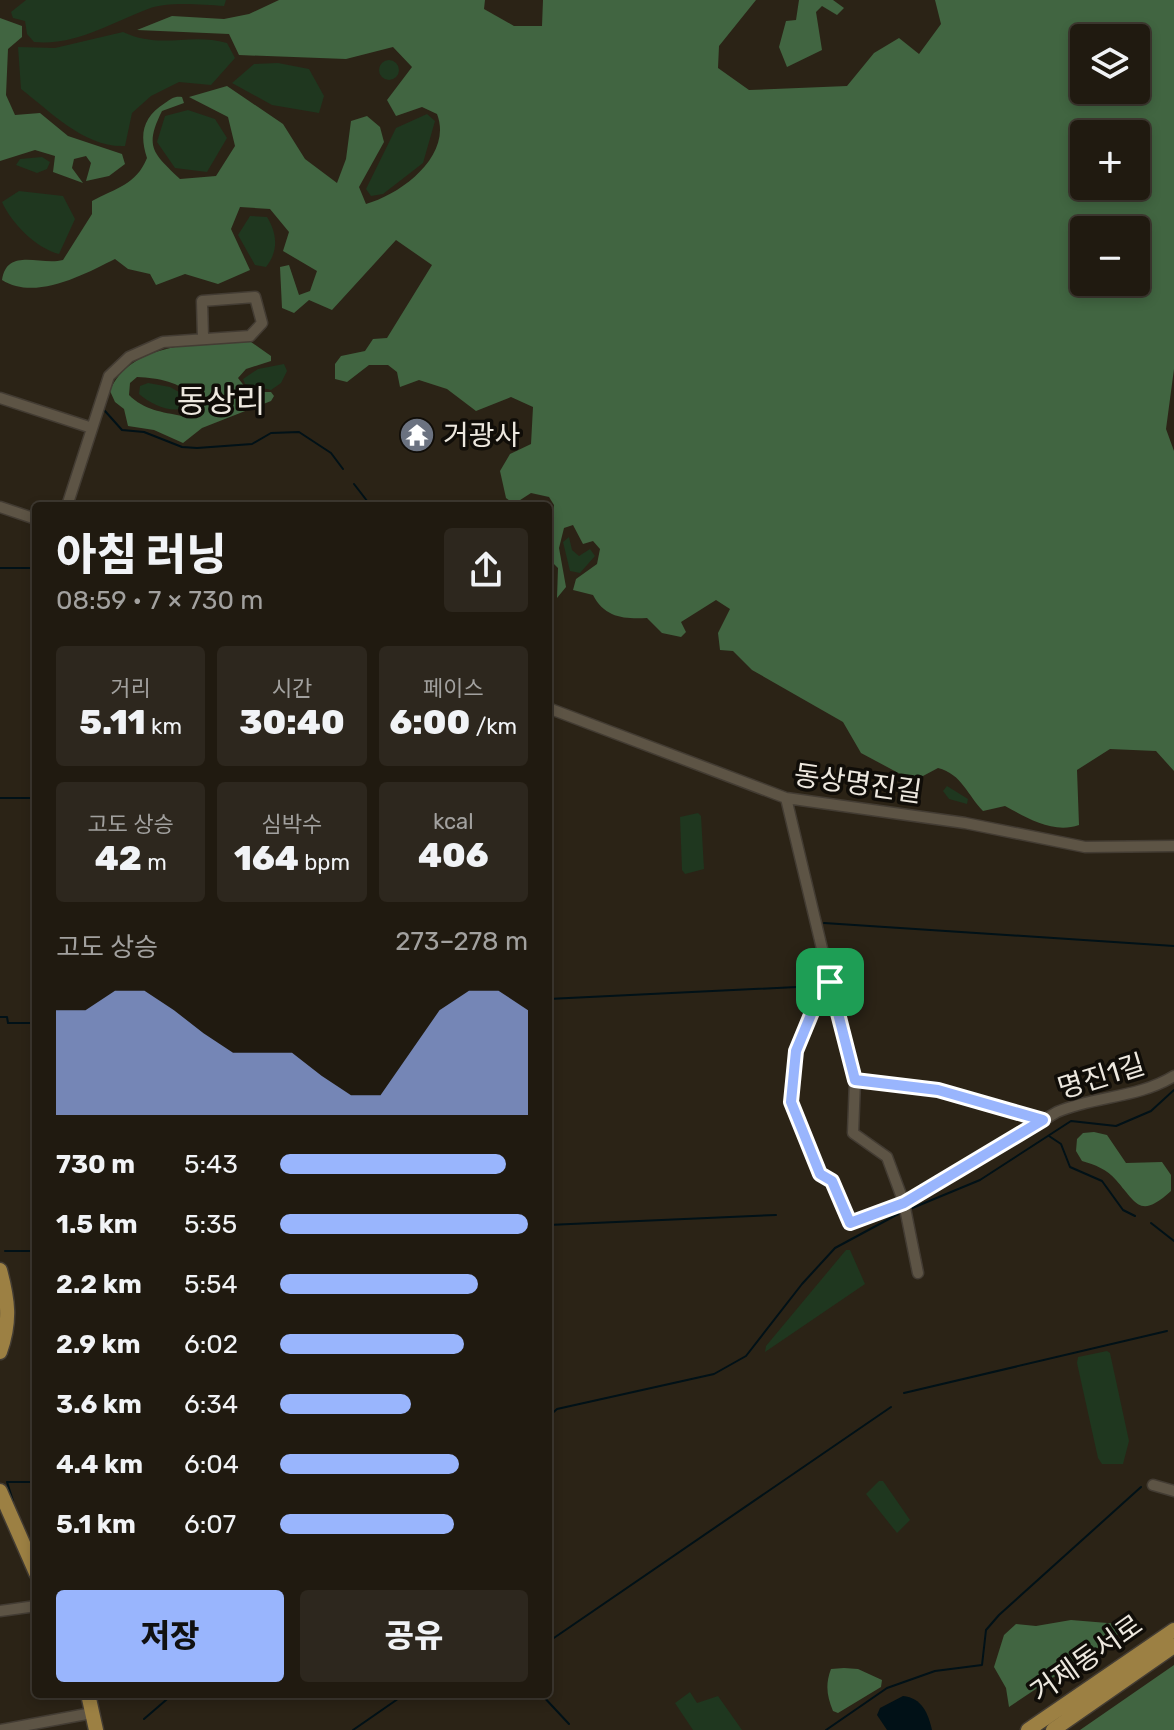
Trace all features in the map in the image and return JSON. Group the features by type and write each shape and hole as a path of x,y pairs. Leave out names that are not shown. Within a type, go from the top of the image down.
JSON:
{"main road":[{"path":"0,1270 10,1304 7,1332 0,1352"},
{"path":"0,1491 32,1564"},
{"name":"거제동서로","path":"1028,1730 1174,1630"},
{"name":"거제동서로","path":"1053,1730 1174,1646"},
{"path":"89,1698 96,1730"}],"street":[{"path":"68,502 109,376 129,357 163,342 250,336 262,323 255,297 202,301 203,337"},
{"path":"0,398 92,428"},
{"path":"0,507 32,518"},
{"name":"동상명진길","path":"552,710 749,787 786,798 965,823 1085,847 1174,846"},
{"path":"786,798 855,1080 853,1133 887,1157 904,1203 918,1273"},
{"name":"명진1길","path":"830,982 822,988 796,1051 791,1102 820,1174 832,1181 850,1223 904,1203 1043,1120 1079,1103 1149,1091 1174,1076"},
{"path":"855,1080 938,1090 1043,1120"},
{"path":"1153,1485 1174,1491"},
{"path":"0,1611 32,1607"},
{"path":"1,1730 92,1713"}],"green space":[{"path":"26,0 226,0 224,6 186,4 156,7 79,37 34,42 27,34 25,21 13,18 11,12"},
{"path":"279,0 485,0 484,9 514,26 542,26 543,0 756,0 719,46 718,68 749,90 847,86 874,53 899,38 919,54 941,24 935,0 1174,0 1174,369 1166,429 1174,451 1174,771 1156,751 1110,749 1077,770 1079,825 1050,826 1005,806 983,811 953,775 938,768 923,776 904,776 861,753 843,722 752,670 733,651 720,650 718,633 730,609 716,600 681,622 686,632 681,637 662,633 647,618 609,613 593,595 573,590 576,579 597,564 600,549 593,541 583,544 573,525 564,528 559,548 566,587 557,598 558,568 552,562 554,505 549,497 531,493 511,502 506,498 500,471 510,454 531,444 533,407 511,397 476,411 447,389 419,380 400,387 397,372 388,365 369,365 347,382 335,379 335,364 341,356 365,351 373,339 387,338 432,265 396,240 332,310 309,300 294,313 282,308 280,267 289,265 299,295 310,291 317,271 283,251 289,232 270,209 240,207 231,229 250,270 218,284 185,274 156,285 150,274 128,269 115,259 74,278 44,287 15,286 2,280 5,270 18,261 63,260 92,214 92,201 124,185 142,167 147,158 143,134 148,120 158,108 175,97 182,97 184,103 162,111 153,141 158,156 180,179 216,176 235,146 228,117 189,97 227,86 283,124 305,159 337,183 346,159 351,121 367,116 380,127 384,142 359,187 366,204 409,182 431,158 438,144 440,129 437,114 422,107 396,116 387,100 412,67 393,47 346,59 239,55 229,34 137,30 172,16 224,19 249,14"},
{"path":"799,0 833,0 844,8 837,15 822,6 816,12 822,50 787,67 779,47 786,21 796,20"},
{"path":"0,18 22,26 22,37 8,49 6,95 15,115 40,113 68,136 122,154 125,164 109,176 86,181 91,163 86,156 74,159 72,168 83,183 53,172 55,156 35,150 0,161"},
{"path":"123,32 150,40 200,39 227,43 235,58 211,85 179,82 151,96 132,113 125,146 110,145 82,135 21,89 18,47 55,48"},
{"path":"389,60 396,63 399,70 396,77 389,80 382,77 379,70 382,63"},
{"path":"278,63 309,69 324,96 319,113 272,105 232,83 254,64"},
{"path":"188,110 215,119 227,138 207,172 175,168 157,142 165,116"},
{"path":"427,114 435,121 423,163 383,194 371,196 366,189 396,128"},
{"path":"42,157 50,162 47,169 37,173 16,165 20,159"},
{"path":"19,191 63,196 75,219 59,254 33,241 6,210 2,202"},
{"path":"250,216 267,217 273,229 275,248 266,267 255,265 238,235"},
{"path":"251,342 271,356 271,361 246,369 238,378 249,392 271,392 274,396 271,401 202,428 183,443 154,430 128,426 124,409 115,402 110,391 119,375 132,364 166,349","holes":["137,377 168,382 189,392 196,397 193,410 182,416 141,404 129,395 130,383"]},
{"path":"284,364 287,371 281,383 271,390 245,384 243,379 258,369"},
{"path":"148,383 170,387 188,397 188,407 168,409 150,402 139,394 140,386"},
{"path":"569,537 572,550 579,556 590,549 595,556 580,573 570,571 563,542"},
{"path":"947,786 968,799 967,804 949,799 943,791"},
{"path":"698,813 701,816 704,869 685,874 682,870 680,817"},
{"path":"1083,1133 1107,1135 1126,1163 1162,1162 1171,1175 1171,1191 1161,1200 1146,1206 1134,1201 1112,1176 1082,1161 1076,1151 1077,1139"},
{"path":"846,1250 850,1250 865,1284 765,1352 766,1346"},
{"path":"1110,1353 1129,1441 1123,1464 1102,1464 1098,1458 1077,1363 1078,1357"},
{"path":"879,1481 883,1481 910,1520 897,1533 866,1494"},
{"path":"1071,1620 1132,1625 1009,1707 1006,1688 994,1667 1004,1635 1016,1624 1036,1626"},
{"path":"1174,1665 1174,1730 1080,1730"},
{"path":"831,1669 858,1669 882,1680 881,1687 838,1713 833,1711 829,1700 828,1680"},
{"path":"690,1692 697,1703 718,1696 742,1730 693,1730 675,1703"}],"shaded area":[{"path":"903,1696 910,1697 923,1707 932,1730 887,1730 877,1715 880,1708"}],"waterway":[{"path":"105,411 122,430 144,432 182,447 252,444 271,433 299,432 331,453 343,469"},
{"path":"354,484 368,502"},
{"path":"0,568 32,568"},
{"path":"0,798 32,798"},
{"path":"824,923 1174,946"},
{"path":"552,999 817,986"},
{"path":"0,1017 7,1017 8,1023 32,1023"},
{"path":"910,1209 980,1180 1071,1121 1116,1126 1151,1111 1174,1090"},
{"path":"1049,1136 1061,1144 1070,1167 1102,1181 1123,1210 1135,1216"},
{"path":"552,1413 557,1409 714,1374 746,1356 802,1284 835,1248 900,1213"},
{"path":"552,1225 776,1215"},
{"path":"1151,1223 1174,1241"},
{"path":"5,1251 32,1251"},
{"path":"904,1393 1167,1331"},
{"path":"552,1639 891,1407"},
{"path":"13,1501 7,1482 32,1482"},
{"path":"826,1730 887,1688 935,1671 982,1665 986,1630 999,1615 1141,1487"},
{"path":"144,1719 168,1698"},
{"path":"353,1730 399,1698"},
{"path":"545,1698 569,1724"}],"place":[{"name":"거광사","path":"417,435"}],"district":[{"name":"동상리","path":"221,401"}],"route":[{"path":"830,982 855,1080 887,1082 909,1089 938,1090 1043,1120 904,1203 850,1223 832,1181 820,1174 791,1102 796,1051 822,988 830,982"}]}
